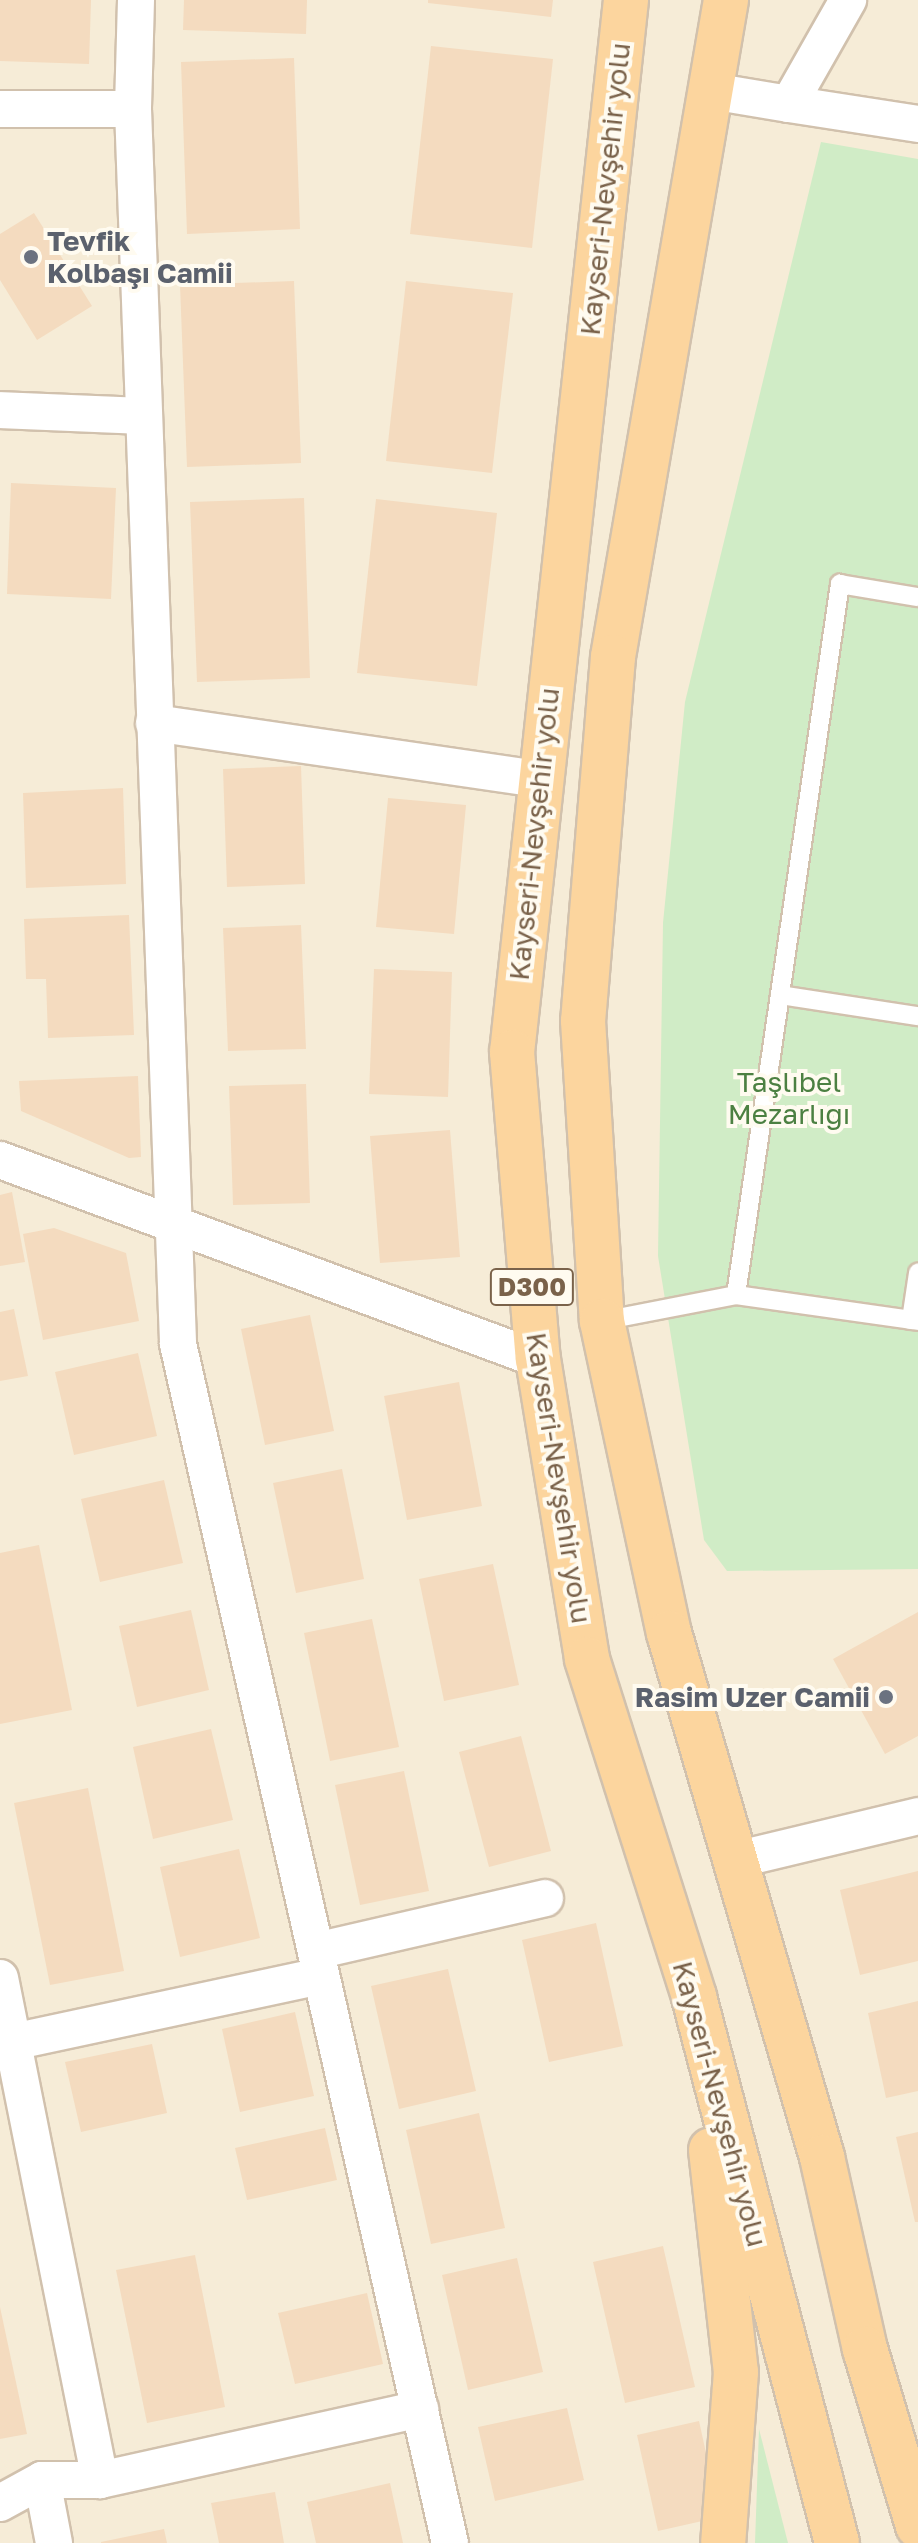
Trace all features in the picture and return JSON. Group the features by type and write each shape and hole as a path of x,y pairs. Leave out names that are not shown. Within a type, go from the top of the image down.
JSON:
{"highway":[{"name":"Kayseri-Nevşehir yolu","path":"626,0 539,779 512,1052 538,1359 587,1659 694,1997 837,2543"},
{"name":"D300","path":"726,0 613,657 583,1021 602,1321 669,1633 822,2157 865,2349 918,2526"},
{"path":"694,1997 736,2372 723,2543"},
{"path":"865,2349 918,2421"}],"street":[{"path":"136,0 133,109 178,1344 450,2543"},
{"path":"789,104 848,0"},
{"path":"711,91 918,124"},
{"path":"0,109 133,109"},
{"path":"0,410 144,416"},
{"path":"154,723 539,779"},
{"path":"0,1160 538,1359"},
{"path":"735,1860 918,1816"},
{"path":"13,2042 318,1963 545,1898"},
{"path":"0,1978 100,2480"},
{"path":"0,2503 42,2480 100,2480 420,2409"},
{"path":"42,2480 54,2543"}],"lane":[{"path":"736,1295 840,584 918,597"},
{"path":"780,995 918,1016"},
{"path":"602,1321 736,1295 915,1320 918,1273"}],"shaded area":[{"path":"0,0 918,0 918,2543 0,2543"}],"green space":[{"name":"Taşlıbel Mezarlığı","path":"821,142 918,159 918,1569 727,1571 704,1540 658,1256 663,923 685,702"},
{"path":"759,2429 788,2543 755,2543"}],"building":[{"path":"0,0 91,0 89,64 0,61"},
{"path":"184,0 307,0 306,34 183,30"},
{"path":"428,0 553,0 551,17 428,3"},
{"path":"431,46 553,59 532,248 410,234"},
{"path":"294,58 300,229 187,234 181,62"},
{"name":"Tevfik Kolbaşı Camii","path":"34,213 92,306 37,340 0,280 0,234"},
{"path":"294,281 301,463 187,467 180,285"},
{"path":"406,281 513,293 492,473 386,461"},
{"path":"11,483 116,488 111,599 7,594"},
{"path":"304,498 310,678 197,682 190,502"},
{"path":"376,499 497,513 477,686 357,673"},
{"path":"301,766 305,884 227,887 223,769"},
{"path":"123,788 126,884 26,888 23,793"},
{"path":"388,798 466,805 454,934 376,927"},
{"path":"129,915 134,1035 48,1038 46,979 26,979 24,919"},
{"path":"301,925 306,1049 228,1051 223,928"},
{"path":"374,969 452,972 448,1097 369,1094"},
{"path":"138,1076 141,1157 129,1158 21,1111 19,1081"},
{"path":"306,1084 310,1203 233,1205 229,1086"},
{"path":"450,1130 460,1257 380,1263 370,1136"},
{"path":"12,1192 25,1262 0,1266 0,1195"},
{"path":"54,1228 126,1253 139,1321 43,1340 23,1234"},
{"path":"14,1309 28,1376 0,1381 0,1312"},
{"path":"310,1315 334,1431 265,1445 241,1329"},
{"path":"138,1353 157,1436 74,1455 55,1372"},
{"path":"459,1382 482,1506 407,1520 384,1396"},
{"path":"342,1469 364,1579 296,1593 273,1483"},
{"path":"164,1480 183,1563 100,1582 81,1499"},
{"path":"39,1545 72,1710 0,1724 0,1553"},
{"path":"493,1564 519,1685 444,1701 419,1579"},
{"path":"191,1610 209,1690 137,1707 119,1626"},
{"name":"Rasim Uzer Camii","path":"918,1612 918,1736 885,1754 833,1659"},
{"path":"372,1619 399,1747 330,1761 304,1633"},
{"path":"211,1729 233,1820 153,1839 133,1747"},
{"path":"521,1736 551,1851 489,1867 459,1752"},
{"path":"404,1771 429,1891 360,1905 335,1785"},
{"path":"88,1788 124,1971 50,1985 14,1803"},
{"path":"239,1849 260,1938 180,1957 160,1867"},
{"path":"918,1871 918,1961 860,1975 840,1890"},
{"path":"596,1923 623,2046 549,2062 522,1940"},
{"path":"448,1969 476,2091 399,2109 371,1986"},
{"path":"918,2001 918,2091 886,2098 868,2013"},
{"path":"295,2012 314,2096 240,2112 222,2029"},
{"path":"152,2044 167,2113 81,2132 65,2062"},
{"path":"479,2113 505,2228 431,2244 406,2130"},
{"path":"325,2128 337,2180 247,2200 235,2148"},
{"path":"918,2132 918,2222 915,2222 896,2137"},
{"path":"663,2246 695,2387 625,2403 593,2262"},
{"path":"195,2255 225,2407 147,2423 116,2270"},
{"path":"517,2258 543,2372 468,2390 442,2275"},
{"path":"367,2293 383,2364 295,2384 278,2313"},
{"path":"0,2307 27,2434 0,2439"},
{"path":"567,2408 584,2480 495,2501 478,2427"},
{"path":"699,2421 720,2517 658,2531 637,2435"},
{"path":"390,2483 403,2543 316,2543 307,2502"},
{"path":"275,2492 284,2543 219,2543 211,2503"},
{"path":"164,2529 167,2543 101,2543 101,2542"}],"place":[{"name":"Tevfik Kolbaşı Camii","path":"31,257"},
{"name":"Rasim Uzer Camii","path":"886,1697"}]}
